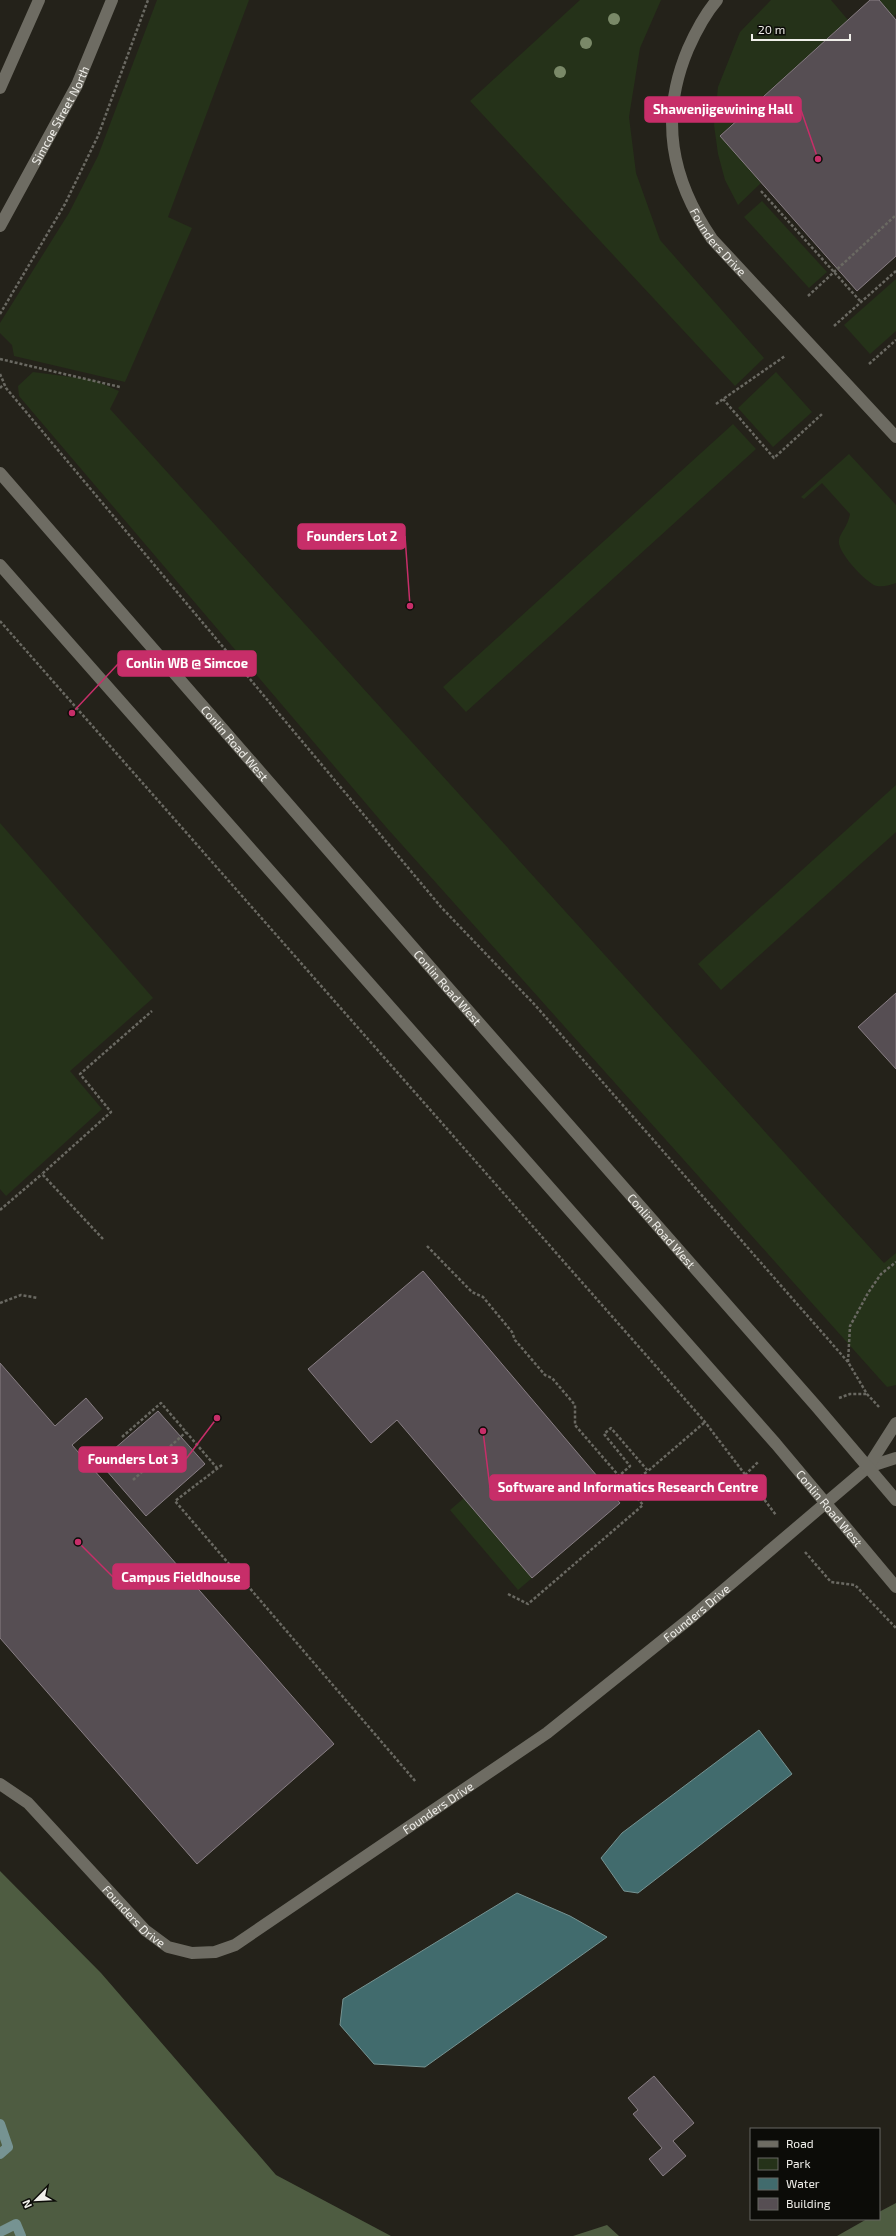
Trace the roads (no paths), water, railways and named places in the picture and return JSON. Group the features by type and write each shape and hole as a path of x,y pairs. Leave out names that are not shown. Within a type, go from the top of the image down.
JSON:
{"street":[{"path":"0,88 39,0"},
{"name":"Simcoe Street North","path":"0,226 77,85 112,0"},
{"name":"Founders Drive","path":"717,0 705,14 694,36 682,65 674,96 672,126 675,155 682,184 695,214 712,239 896,437"},
{"name":"Conlin Road West","path":"0,473 896,1500"},
{"name":"Conlin Road West","path":"0,565 755,1420 896,1587"},
{"name":"Founders Drive","path":"0,1784 28,1803 145,1930 168,1947 192,1953 215,1952 235,1945 548,1733 693,1616 868,1467 896,1423"},
{"name":"Founders Drive","path":"868,1467 896,1458"}],"water":[{"path":"759,1730 792,1774 638,1893 624,1891 601,1858 622,1833"},
{"path":"517,1893 570,1916 607,1937 425,2067 374,2064 340,2025 343,1999"}],"waterway":[{"path":"0,2124 8,2147 0,2154"},
{"path":"0,2232 16,2224 21,2236"}],"place":[{"name":"Shawenjigewining Hall","path":"818,159"},
{"name":"Founders Lot 2","path":"410,606"},
{"name":"Conlin WB @ Simcoe","path":"72,713"},
{"name":"Founders Lot 3","path":"217,1418"},
{"name":"Software and Informatics Research Centre","path":"483,1431"},
{"name":"Campus Fieldhouse","path":"78,1542"}]}
